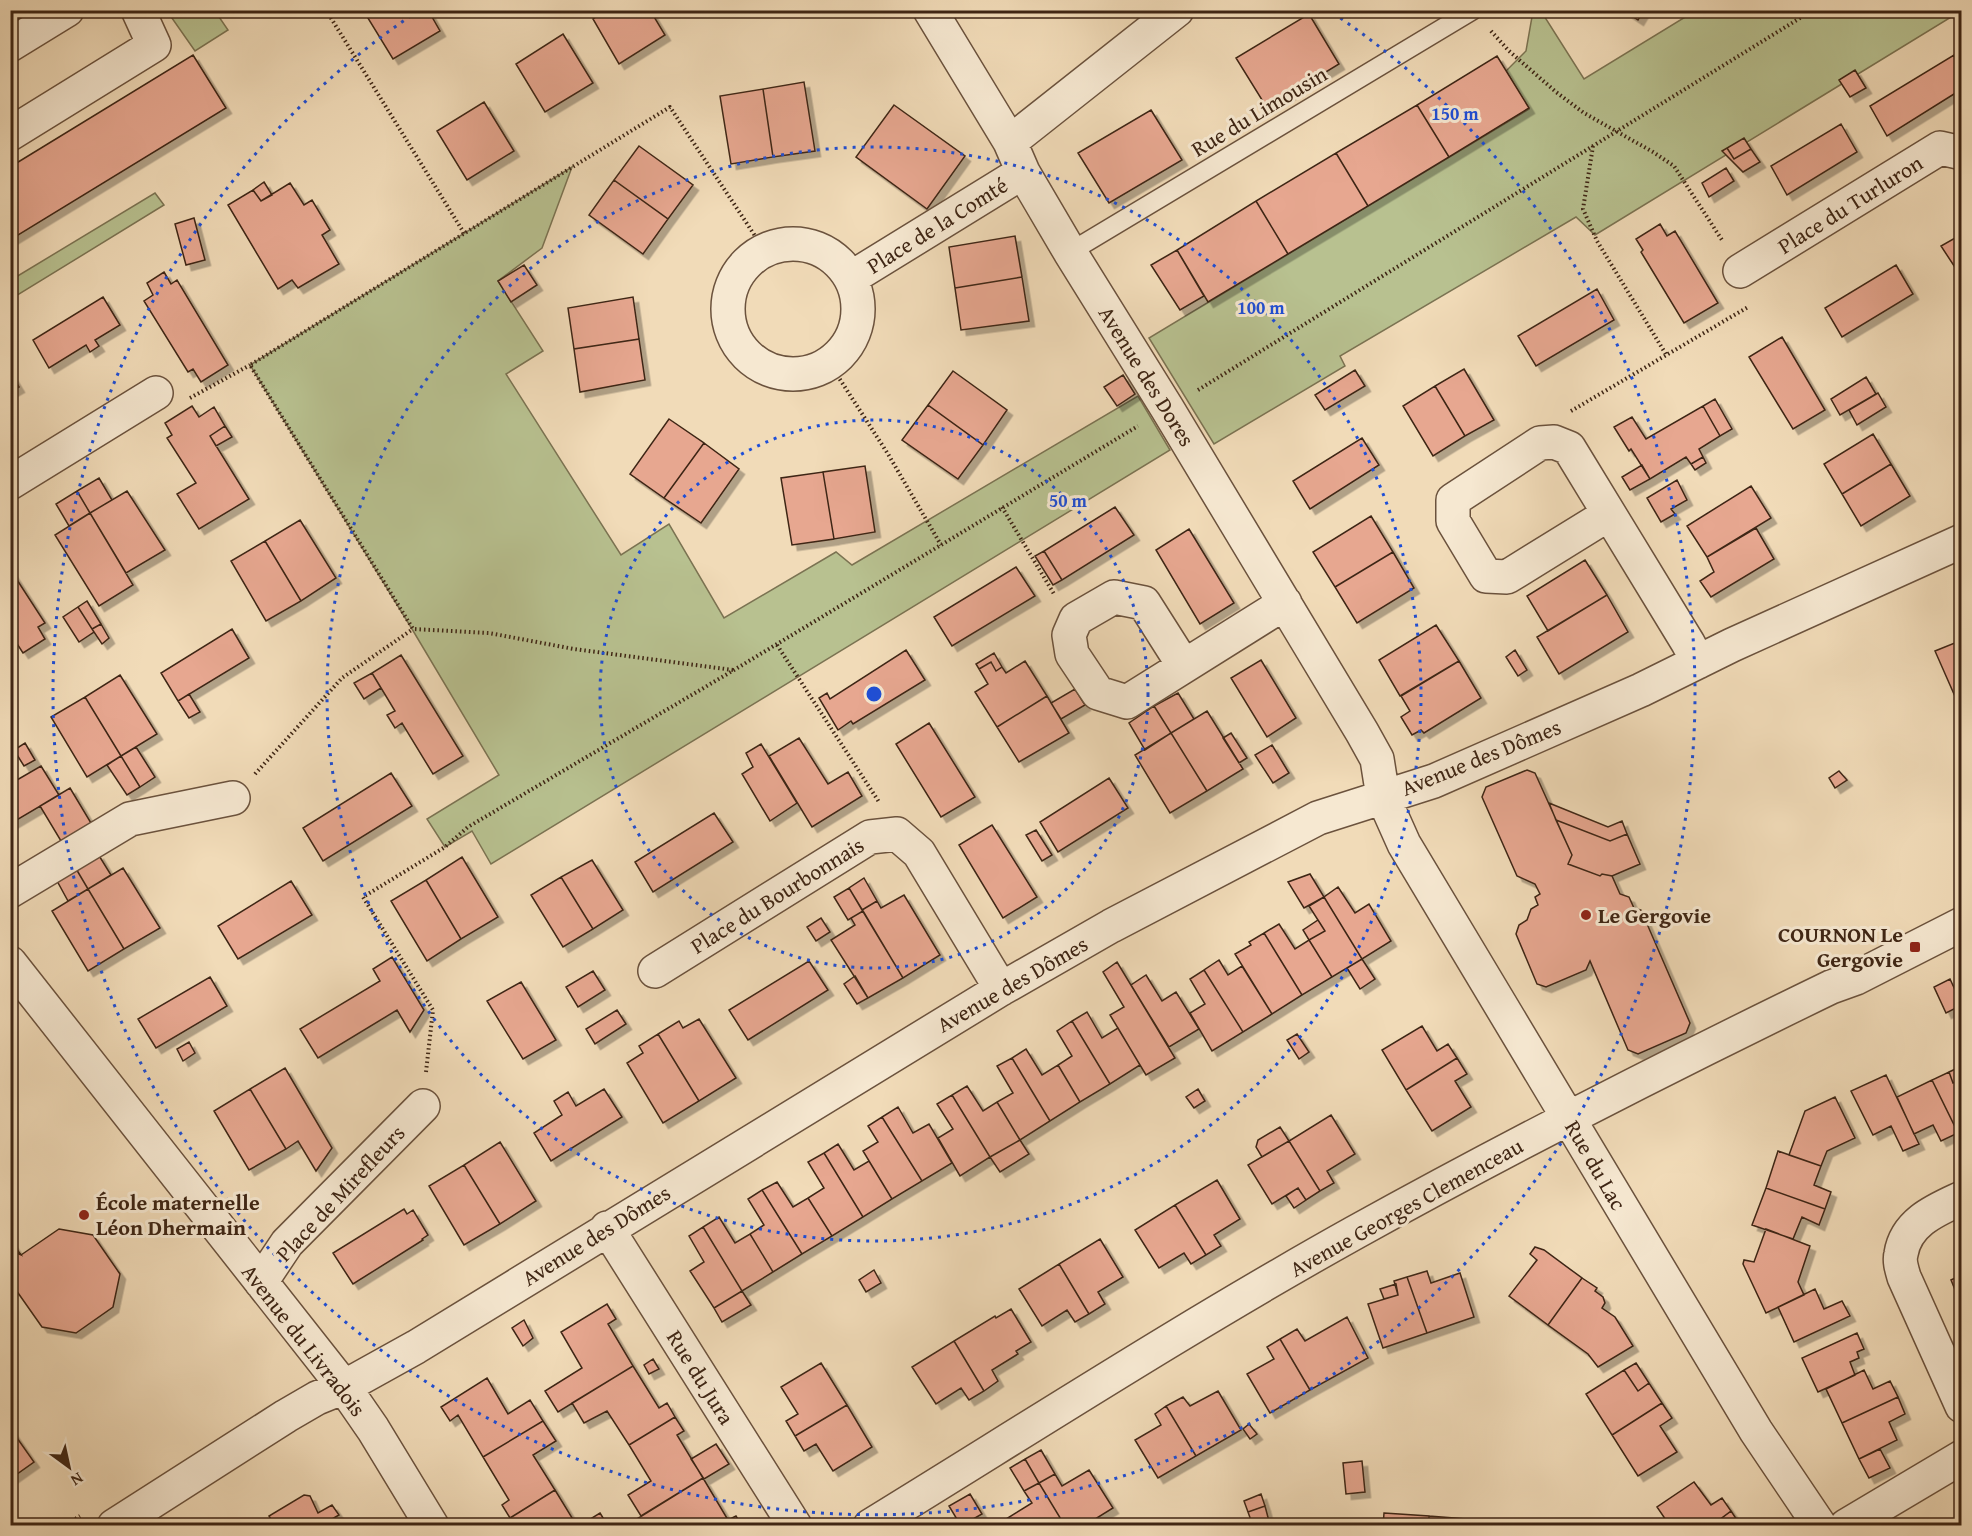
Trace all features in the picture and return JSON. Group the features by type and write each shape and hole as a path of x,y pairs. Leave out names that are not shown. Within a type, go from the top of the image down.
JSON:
{"street":[{"path":"10,45 67,10"},
{"path":"10,134 154,45 138,10"},
{"name":"Avenue des Dores","path":"930,10 1010,142 1023,172 1070,252 1167,408 1377,759 1383,796"},
{"path":"1010,142 1177,10"},
{"name":"Place du Turluron","path":"1740,271 1940,148 1962,153"},
{"name":"Place de la Comté","path":"851,278 1023,172"},
{"name":"Place de la Comté","path":"795,243 818,248 837,260 851,278 858,297 859,317 853,337 842,354 830,364 806,374 786,375 766,369 749,359 735,340 728,319 729,296 737,275 753,258 765,251 773,247 795,243"},
{"path":"10,483 156,393"},
{"path":"1609,514 1507,577 1486,576 1453,521 1453,500 1540,443 1554,442 1569,448 1688,643 1698,662"},
{"name":"Avenue des Dômes","path":"114,1526 286,1416 416,1347 1000,989 1111,926 1318,818 1434,781 1620,699 1962,541"},
{"path":"1184,666 1144,603 1114,597 1076,619 1069,636 1072,654 1098,693 1127,702 1285,603"},
{"name":"Rue du Lac","path":"1383,796 1404,844 1756,1431 1820,1526"},
{"path":"10,891 130,819 233,798"},
{"path":"897,834 919,853 1000,989"},
{"name":"Place du Bourbonnais","path":"655,971 870,837 897,834"},
{"name":"Avenue Georges Clemenceau","path":"870,1526 1204,1320 1353,1234 1697,1052 1831,987 1856,978 1962,924"},
{"name":"Avenue du Livradois","path":"10,963 344,1387 373,1429 432,1526"},
{"name":"Place de Mirefleurs","path":"261,1282 287,1243 423,1106"},
{"path":"1962,1198 1930,1213 1907,1233 1900,1256 1904,1277 1962,1406"},
{"name":"Rue du Jura","path":"607,1228 795,1526"},
{"path":"1846,1526 1962,1457"}],"lane":[{"name":"Rue du Limousin","path":"1070,252 1473,11"}],"path":[{"path":"326,10 464,233"},
{"path":"423,1106 433,1010 363,897 445,847 468,826 734,670 1167,408 1813,10"},
{"path":"1473,11 1509,51 1556,92 1584,112 1674,166 1690,188 1756,298 1744,311 1556,421 1554,442"},
{"path":"156,393 184,401 250,365 670,107 765,251"},
{"path":"1593,146 1583,209 1597,241 1667,356"},
{"path":"830,364 888,454 941,545"},
{"path":"250,365 412,629"},
{"path":"1002,507 1065,612 1069,636"},
{"path":"233,798 342,678 412,629 489,633 574,649 734,670"},
{"path":"777,644 877,797 897,834"}],"green space":[{"path":"167,11 215,11 228,30 195,51"},
{"path":"1533,11 1541,11 1584,79 1695,11 1961,11 1595,235 1576,217 1340,356 1345,366 1214,444 1149,338 1529,109 1506,71 1526,51"},
{"path":"572,167 542,248 498,281 543,351 506,374 621,555 669,524 724,618 836,552 852,565 1138,396 1170,450 491,864 472,831 445,847 427,819 499,775 250,365"},
{"path":"155,193 164,205 11,299 11,280"}],"building":[{"path":"10,10 21,10 10,17"},
{"path":"363,10 428,10 440,31 393,59"},
{"path":"606,10 650,10 665,35 619,64 593,19"},
{"path":"1623,10 1644,10 1638,20"},
{"path":"1309,14 1339,64 1267,108 1236,58"},
{"path":"563,34 593,83 545,112 516,64"},
{"path":"193,55 226,108 10,240 10,167"},
{"path":"1954,55 1962,69 1962,89 1887,136 1870,106"},
{"path":"1497,56 1529,108 1449,157 1417,105"},
{"path":"1855,70 1866,88 1850,97 1839,80"},
{"path":"804,82 815,151 773,157 763,89"},
{"path":"763,89 773,157 731,164 720,96"},
{"path":"484,102 514,151 467,180 437,131"},
{"path":"894,105 965,156 927,209 856,157"},
{"path":"1417,105 1449,157 1368,206 1336,153"},
{"path":"1151,110 1182,160 1109,203 1078,153"},
{"path":"1841,124 1857,152 1787,195 1771,166"},
{"path":"1744,138 1751,149 1734,159 1727,148"},
{"path":"639,146 693,185 668,219 614,180"},
{"path":"1727,148 1734,159 1751,149 1760,162 1743,172 1722,151"},
{"path":"1336,153 1368,206 1288,254 1256,201"},
{"path":"1726,168 1734,181 1709,197 1702,183"},
{"path":"614,180 668,219 643,254 589,215"},
{"path":"264,182 272,195 261,201 253,190"},
{"path":"290,183 304,205 312,200 330,230 322,235 339,264 298,288 292,280 278,289 228,205 253,190 261,201"},
{"path":"1256,201 1288,254 1208,302 1177,250"},
{"path":"194,218 205,260 186,265 175,224"},
{"path":"1660,224 1667,236 1675,231 1718,303 1684,323 1641,252 1643,250 1636,239"},
{"path":"1962,234 1962,278 1941,246"},
{"path":"1015,236 1022,277 955,288 949,247"},
{"path":"1177,250 1204,296 1180,310 1151,265"},
{"path":"524,265 537,285 511,302 498,281"},
{"path":"1896,265 1913,294 1842,337 1825,308"},
{"path":"164,272 171,284 177,280 228,365 201,382 193,369 188,372 144,301 153,295 147,283"},
{"path":"1022,277 1029,321 961,330 955,288"},
{"path":"1597,289 1614,320 1536,366 1518,336"},
{"path":"103,297 120,325 95,340 99,346 90,352 86,345 49,368 33,340"},
{"path":"633,297 639,339 574,349 568,308"},
{"path":"1782,337 1825,410 1793,429 1749,357"},
{"path":"639,339 645,380 580,392 574,349"},
{"path":"1464,369 1494,420 1465,436 1435,386"},
{"path":"1355,370 1365,386 1325,410 1315,395"},
{"path":"953,371 1007,410 983,445 928,405"},
{"path":"10,372 19,387 10,392"},
{"path":"1123,375 1135,394 1117,406 1104,387"},
{"path":"1866,377 1876,394 1840,415 1831,399"},
{"path":"1435,386 1465,436 1433,456 1403,406"},
{"path":"1878,393 1886,407 1857,425 1849,410"},
{"path":"1715,399 1732,429 1720,436 1703,406"},
{"path":"928,405 983,445 958,479 902,440"},
{"path":"192,406 199,417 214,407 225,426 210,436 249,499 199,529 177,494 196,483 167,438 172,435 165,423"},
{"path":"1703,406 1720,436 1699,449 1703,457 1691,464 1686,457 1650,479 1614,427 1632,417 1646,439"},
{"path":"669,419 704,443 664,498 630,474"},
{"path":"225,426 232,437 216,446 210,436"},
{"path":"1873,434 1891,464 1842,494 1824,464"},
{"path":"1362,438 1379,465 1310,509 1293,481"},
{"path":"704,443 739,469 701,523 664,498"},
{"path":"1703,457 1706,463 1695,470 1691,464"},
{"path":"1891,464 1910,496 1861,526 1842,494"},
{"path":"1642,465 1650,479 1630,490 1622,477"},
{"path":"865,466 875,532 834,539 823,472"},
{"path":"823,472 834,539 792,545 781,478"},
{"path":"99,478 112,500 90,513 77,491"},
{"path":"1677,480 1687,500 1671,509 1675,514 1661,522 1647,498"},
{"path":"1751,486 1771,518 1707,557 1687,526"},
{"path":"77,491 90,513 69,526 56,504"},
{"path":"127,491 165,550 126,573 90,513"},
{"path":"1115,507 1134,535 1062,580 1044,551"},
{"path":"90,513 133,585 99,606 55,535"},
{"path":"1371,516 1393,552 1335,587 1313,552"},
{"path":"300,520 336,578 301,601 265,541"},
{"path":"1756,528 1774,559 1711,597 1700,581 1714,572 1707,557"},
{"path":"1189,529 1234,603 1200,624 1156,550"},
{"path":"265,541 301,601 266,621 231,561"},
{"path":"1044,551 1062,580 1053,585 1035,556"},
{"path":"1393,552 1414,588 1357,623 1335,587"},
{"path":"1585,560 1607,595 1548,631 1527,596"},
{"path":"1016,567 1035,596 952,646 934,617"},
{"path":"10,569 45,623 38,627 45,639 23,653 10,633"},
{"path":"1607,595 1628,632 1559,674 1537,637"},
{"path":"87,601 101,624 92,629 78,607"},
{"path":"78,607 94,632 79,642 63,617"},
{"path":"101,624 109,638 102,644 92,629"},
{"path":"1436,625 1459,661 1400,696 1379,660"},
{"path":"232,629 249,658 178,701 161,673"},
{"path":"1962,640 1962,710 1961,710 1935,651"},
{"path":"906,650 925,680 853,724 851,721 838,730 819,698 827,693 830,699"},
{"path":"1515,650 1527,670 1518,676 1506,657"},
{"path":"994,653 1002,667 996,671 991,662 979,669 976,664"},
{"path":"401,655 463,756 433,774 402,723 395,728 387,715 395,711 372,673"},
{"path":"1261,660 1296,718 1267,737 1231,678"},
{"path":"1025,661 1047,696 997,727 975,692 988,684 979,669 991,662 996,671 1002,667 1006,673"},
{"path":"1459,661 1481,698 1424,733 1421,730 1412,735 1401,717 1410,711 1401,696"},
{"path":"372,673 381,688 364,699 354,683"},
{"path":"120,675 157,734 121,756 85,697"},
{"path":"1075,689 1085,705 1061,719 1051,703"},
{"path":"1178,693 1194,719 1171,733 1154,706"},
{"path":"189,694 200,712 189,718 178,701"},
{"path":"1047,696 1069,733 1019,762 997,727"},
{"path":"85,697 121,756 87,777 51,717"},
{"path":"1154,706 1171,733 1145,750 1129,723"},
{"path":"1207,711 1243,769 1207,791 1171,733"},
{"path":"929,723 975,797 941,817 896,744"},
{"path":"1171,733 1207,791 1170,813 1135,755"},
{"path":"1231,733 1247,758 1239,763 1223,738"},
{"path":"799,738 828,784 848,772 862,796 812,827 769,756"},
{"path":"25,743 35,760 24,766 14,750"},
{"path":"761,744 797,803 770,821 742,774 753,767 746,753"},
{"path":"1272,745 1289,773 1273,783 1255,755"},
{"path":"136,747 155,777 140,787 121,756"},
{"path":"121,756 140,787 127,795 107,765"},
{"path":"41,766 59,795 10,824 10,784"},
{"name":"Le Gergovie","path":"1527,770 1535,773 1572,855 1568,864 1600,876 1602,874 1612,876 1620,894 1629,897 1634,908 1641,910 1690,1023 1686,1033 1638,1054 1628,1050 1590,961 1586,970 1546,987 1537,984 1516,934 1519,925 1527,920 1531,909 1538,905 1535,897 1540,894 1535,884 1517,876 1482,797 1486,787"},
{"path":"1839,771 1847,780 1835,788 1829,778"},
{"path":"391,773 412,806 323,861 303,828"},
{"path":"1109,778 1128,808 1058,852 1040,822"},
{"path":"70,788 91,823 61,841 40,806"},
{"path":"1549,803 1608,827 1622,821 1627,834 1610,841 1556,820"},
{"path":"714,813 733,842 653,892 635,862"},
{"path":"1556,820 1610,841 1627,834 1640,864 1612,876 1602,874 1600,876 1568,864 1572,855"},
{"path":"992,825 1037,897 1003,918 959,845"},
{"path":"1036,830 1052,855 1042,861 1026,835"},
{"path":"98,854 111,875 88,889 75,867"},
{"path":"462,857 498,917 461,939 426,880"},
{"path":"592,860 623,910 593,929 561,877"},
{"path":"75,867 88,889 68,901 56,879"},
{"path":"123,868 160,928 124,949 88,889"},
{"path":"1310,874 1324,897 1304,908 1288,882"},
{"path":"561,877 593,929 563,947 531,895"},
{"path":"864,878 877,901 862,910 849,888"},
{"path":"426,880 461,939 427,961 391,901"},
{"path":"291,881 312,915 238,959 218,926"},
{"path":"1338,887 1355,913 1369,904 1391,941 1362,959 1324,897"},
{"path":"849,888 863,911 848,920 834,897"},
{"path":"88,889 124,949 88,971 52,911"},
{"path":"904,895 940,955 903,978 862,910 877,901 881,908"},
{"path":"1324,897 1362,959 1332,977 1309,940 1325,931 1309,906"},
{"path":"863,911 903,978 868,998 831,940 855,925 851,918"},
{"path":"821,918 830,932 816,941 807,927"},
{"path":"1318,920 1325,931 1309,940 1303,930"},
{"path":"1279,924 1295,949 1309,940 1332,977 1302,995 1264,933"},
{"path":"1264,933 1302,995 1272,1014 1235,954 1251,945 1249,942"},
{"path":"392,957 424,1010 410,1032 397,1010 318,1058 300,1029 380,981 373,969"},
{"path":"1362,959 1375,979 1360,989 1347,968"},
{"path":"1219,960 1228,975 1242,966 1272,1014 1243,1032 1204,970"},
{"path":"809,961 828,990 748,1040 729,1010"},
{"path":"1117,962 1175,1058 1146,1075 1110,1015 1124,1007 1103,972"},
{"path":"1204,970 1243,1032 1212,1051 1190,1013 1205,1004 1190,979"},
{"path":"593,971 605,990 578,1007 566,987"},
{"path":"1146,975 1162,1001 1176,992 1199,1029 1169,1047 1131,985"},
{"path":"855,976 868,998 857,1004 844,984"},
{"path":"210,977 227,1006 156,1048 138,1019"},
{"path":"1950,979 1962,1005 1946,1013 1934,987"},
{"path":"521,982 556,1040 523,1059 487,1001"},
{"path":"617,1010 626,1024 595,1044 586,1029"},
{"path":"1087,1012 1102,1038 1118,1028 1140,1065 1110,1084 1072,1021"},
{"path":"699,1019 736,1078 699,1101 658,1034 679,1021 683,1028"},
{"path":"1072,1021 1110,1084 1080,1102 1058,1065 1072,1056 1057,1031"},
{"path":"1422,1026 1437,1051 1448,1044 1457,1058 1406,1090 1382,1050"},
{"path":"658,1034 699,1101 663,1123 627,1063 643,1053 639,1046"},
{"path":"1297,1034 1309,1052 1299,1059 1287,1040"},
{"path":"189,1042 195,1053 183,1061 177,1049"},
{"path":"1026,1049 1042,1075 1058,1065 1080,1102 1050,1121 1012,1058"},
{"path":"1012,1058 1050,1121 1020,1140 997,1102 1013,1093 997,1066"},
{"path":"1457,1058 1467,1074 1455,1081 1471,1107 1432,1131 1406,1090"},
{"path":"1962,1066 1962,1079 1953,1083 1949,1072"},
{"path":"285,1068 332,1148 316,1171 298,1141 286,1149 250,1089"},
{"path":"1949,1072 1953,1083 1962,1079 1962,1132 1958,1133 1932,1080"},
{"path":"1886,1075 1919,1144 1903,1151 1891,1126 1873,1135 1851,1091"},
{"path":"1932,1080 1958,1133 1941,1141 1933,1125 1914,1134 1897,1097"},
{"path":"967,1086 983,1111 997,1102 1020,1140 990,1157 952,1095"},
{"path":"250,1089 286,1149 249,1170 214,1111"},
{"path":"604,1089 622,1117 551,1161 534,1133 562,1115 554,1101 568,1092 576,1106"},
{"path":"1198,1089 1205,1101 1194,1108 1186,1097"},
{"path":"952,1095 990,1157 960,1176 938,1138 953,1129 937,1104"},
{"path":"1835,1097 1855,1138 1827,1151 1821,1166 1789,1155 1805,1111"},
{"path":"898,1107 913,1133 929,1124 952,1163 922,1181 882,1117"},
{"path":"1331,1115 1355,1154 1327,1171 1334,1183 1320,1191 1289,1141"},
{"path":"882,1117 922,1181 892,1199 863,1151 878,1142 868,1126"},
{"path":"1280,1127 1289,1141 1262,1157 1256,1147 1258,1140"},
{"path":"1020,1140 1029,1154 1000,1172 990,1157"},
{"path":"1289,1141 1320,1191 1306,1200 1298,1188 1272,1204 1248,1165"},
{"path":"500,1142 536,1201 500,1224 464,1165"},
{"path":"838,1144 854,1170 869,1161 892,1199 863,1217 824,1153"},
{"path":"1778,1151 1821,1166 1814,1185 1831,1192 1825,1209 1766,1188"},
{"path":"824,1153 863,1217 832,1236 808,1198 824,1188 808,1162"},
{"path":"464,1165 500,1224 464,1245 429,1186"},
{"path":"1217,1180 1240,1219 1214,1235 1221,1246 1206,1255 1175,1205"},
{"path":"777,1182 793,1207 808,1198 832,1236 802,1254 762,1190"},
{"path":"1298,1188 1306,1200 1294,1208 1286,1196"},
{"path":"1766,1188 1825,1209 1819,1225 1802,1217 1793,1239 1752,1225"},
{"path":"762,1190 802,1254 773,1272 750,1234 764,1225 748,1199"},
{"path":"1175,1205 1206,1255 1191,1264 1184,1253 1159,1268 1135,1230"},
{"path":"404,1209 407,1214 413,1210 428,1235 353,1284 333,1253"},
{"path":"719,1217 735,1243 750,1234 773,1272 742,1291 703,1227"},
{"path":"703,1227 742,1291 714,1308 690,1271 704,1262 689,1236"},
{"path":"59,1229 93,1235 120,1274 113,1307 76,1333 42,1327 16,1290 10,1289 10,1250 21,1255"},
{"path":"1766,1229 1810,1246 1798,1282 1804,1295 1766,1313 1743,1264 1744,1260 1754,1262"},
{"path":"1100,1239 1123,1277 1098,1292 1105,1304 1089,1314 1059,1264"},
{"path":"10,1240 21,1255 10,1250"},
{"path":"1535,1247 1544,1250 1582,1278 1548,1325 1509,1296 1537,1260 1530,1254"},
{"path":"1962,1251 1962,1264 1956,1253"},
{"path":"1059,1264 1089,1314 1075,1322 1067,1310 1042,1326 1019,1289"},
{"path":"874,1270 881,1283 866,1292 859,1280"},
{"path":"1427,1271 1431,1283 1460,1273 1474,1317 1427,1333 1407,1277"},
{"path":"1962,1275 1962,1296 1958,1297 1951,1280"},
{"path":"1407,1277 1427,1333 1383,1348 1368,1304 1398,1295 1394,1281"},
{"path":"1582,1278 1597,1288 1595,1291 1603,1297 1605,1303 1602,1308 1615,1317 1633,1346 1598,1367 1588,1354 1548,1325"},
{"path":"1396,1284 1398,1295 1384,1299 1380,1289"},
{"path":"1815,1289 1824,1309 1842,1301 1850,1316 1794,1342 1778,1307"},
{"path":"742,1291 751,1305 722,1322 714,1308"},
{"path":"607,1304 616,1319 608,1324 633,1366 558,1412 545,1391 582,1368 561,1332"},
{"path":"1011,1309 1031,1342 1016,1351 1018,1354 992,1370 998,1381 984,1391 954,1341"},
{"path":"1347,1317 1368,1358 1310,1390 1280,1339 1297,1329 1305,1341"},
{"path":"524,1320 533,1338 523,1346 512,1328"},
{"path":"1857,1333 1864,1349 1857,1352 1859,1358 1850,1362 1855,1375 1818,1392 1802,1358"},
{"path":"1280,1339 1310,1390 1270,1413 1247,1374 1274,1359 1267,1347"},
{"path":"954,1341 984,1391 969,1400 961,1388 936,1404 912,1367"},
{"path":"653,1359 659,1369 649,1374 644,1365"},
{"path":"821,1363 847,1405 795,1436 786,1421 798,1414 781,1387"},
{"path":"1636,1363 1649,1383 1638,1391 1624,1370"},
{"path":"633,1366 659,1408 667,1403 675,1417 629,1445 607,1411 584,1423 572,1403"},
{"path":"1624,1370 1638,1391 1649,1383 1662,1403 1612,1435 1586,1394"},
{"path":"1864,1370 1873,1389 1890,1381 1898,1397 1842,1423 1826,1389"},
{"path":"487,1378 508,1414 530,1400 543,1421 483,1457 458,1415 450,1421 441,1407"},
{"path":"1218,1391 1241,1430 1196,1456 1166,1406 1183,1397 1190,1406"},
{"path":"1898,1397 1905,1414 1889,1422 1897,1440 1859,1459 1842,1423"},
{"path":"1662,1403 1672,1418 1660,1426 1677,1452 1638,1476 1612,1435"},
{"path":"847,1405 872,1447 833,1471 816,1444 804,1451 795,1436"},
{"path":"1166,1406 1196,1456 1158,1478 1135,1440 1161,1425 1155,1414"},
{"path":"675,1417 684,1431 677,1435 703,1478 641,1516 628,1495 651,1481 629,1445"},
{"path":"543,1421 556,1441 533,1455 555,1490 510,1518 502,1505 509,1500 483,1457"},
{"path":"1249,1424 1257,1434 1250,1439 1243,1429"},
{"path":"10,1428 34,1462 10,1479"},
{"path":"716,1444 729,1464 704,1479 691,1459"},
{"path":"1880,1449 1890,1468 1869,1478 1859,1459"},
{"path":"1041,1450 1055,1474 1039,1483 1025,1459"},
{"path":"1025,1459 1039,1483 1024,1491 1010,1468"},
{"path":"1362,1461 1365,1492 1346,1494 1343,1463"},
{"path":"1089,1470 1113,1508 1084,1526 1065,1526 1039,1483 1055,1474 1062,1486"},
{"path":"703,1478 728,1520 736,1516 742,1526 678,1526 676,1523 672,1526 627,1525"},
{"path":"1694,1482 1711,1505 1722,1498 1731,1511 1711,1526 1670,1526 1657,1507"},
{"path":"1039,1483 1065,1526 1010,1526 1006,1519 1032,1503 1024,1491"},
{"path":"555,1490 577,1526 498,1526 510,1518"},
{"path":"970,1494 982,1514 961,1526 949,1506"},
{"path":"1261,1494 1265,1506 1248,1512 1244,1501"},
{"path":"304,1495 310,1496 318,1513 332,1505 339,1515 332,1519 336,1524 342,1520 346,1526 275,1526 269,1516"},
{"path":"1265,1506 1270,1525 1253,1526 1248,1512"},
{"path":"1731,1511 1741,1526 1711,1526"},
{"path":"600,1513 608,1526 579,1526"},
{"path":"1384,1513 1429,1516 1429,1526 1383,1526"},
{"path":"1960,1514 1962,1526 1948,1526"},
{"path":"1429,1516 1479,1520 1479,1526 1429,1526"}],"place":[{"name":"Le Gergovie","path":"1586,915"},
{"name":"COURNON Le Gergovie","path":"1915,947"},
{"name":"École maternelle Léon Dhermain","path":"84,1215"}]}
